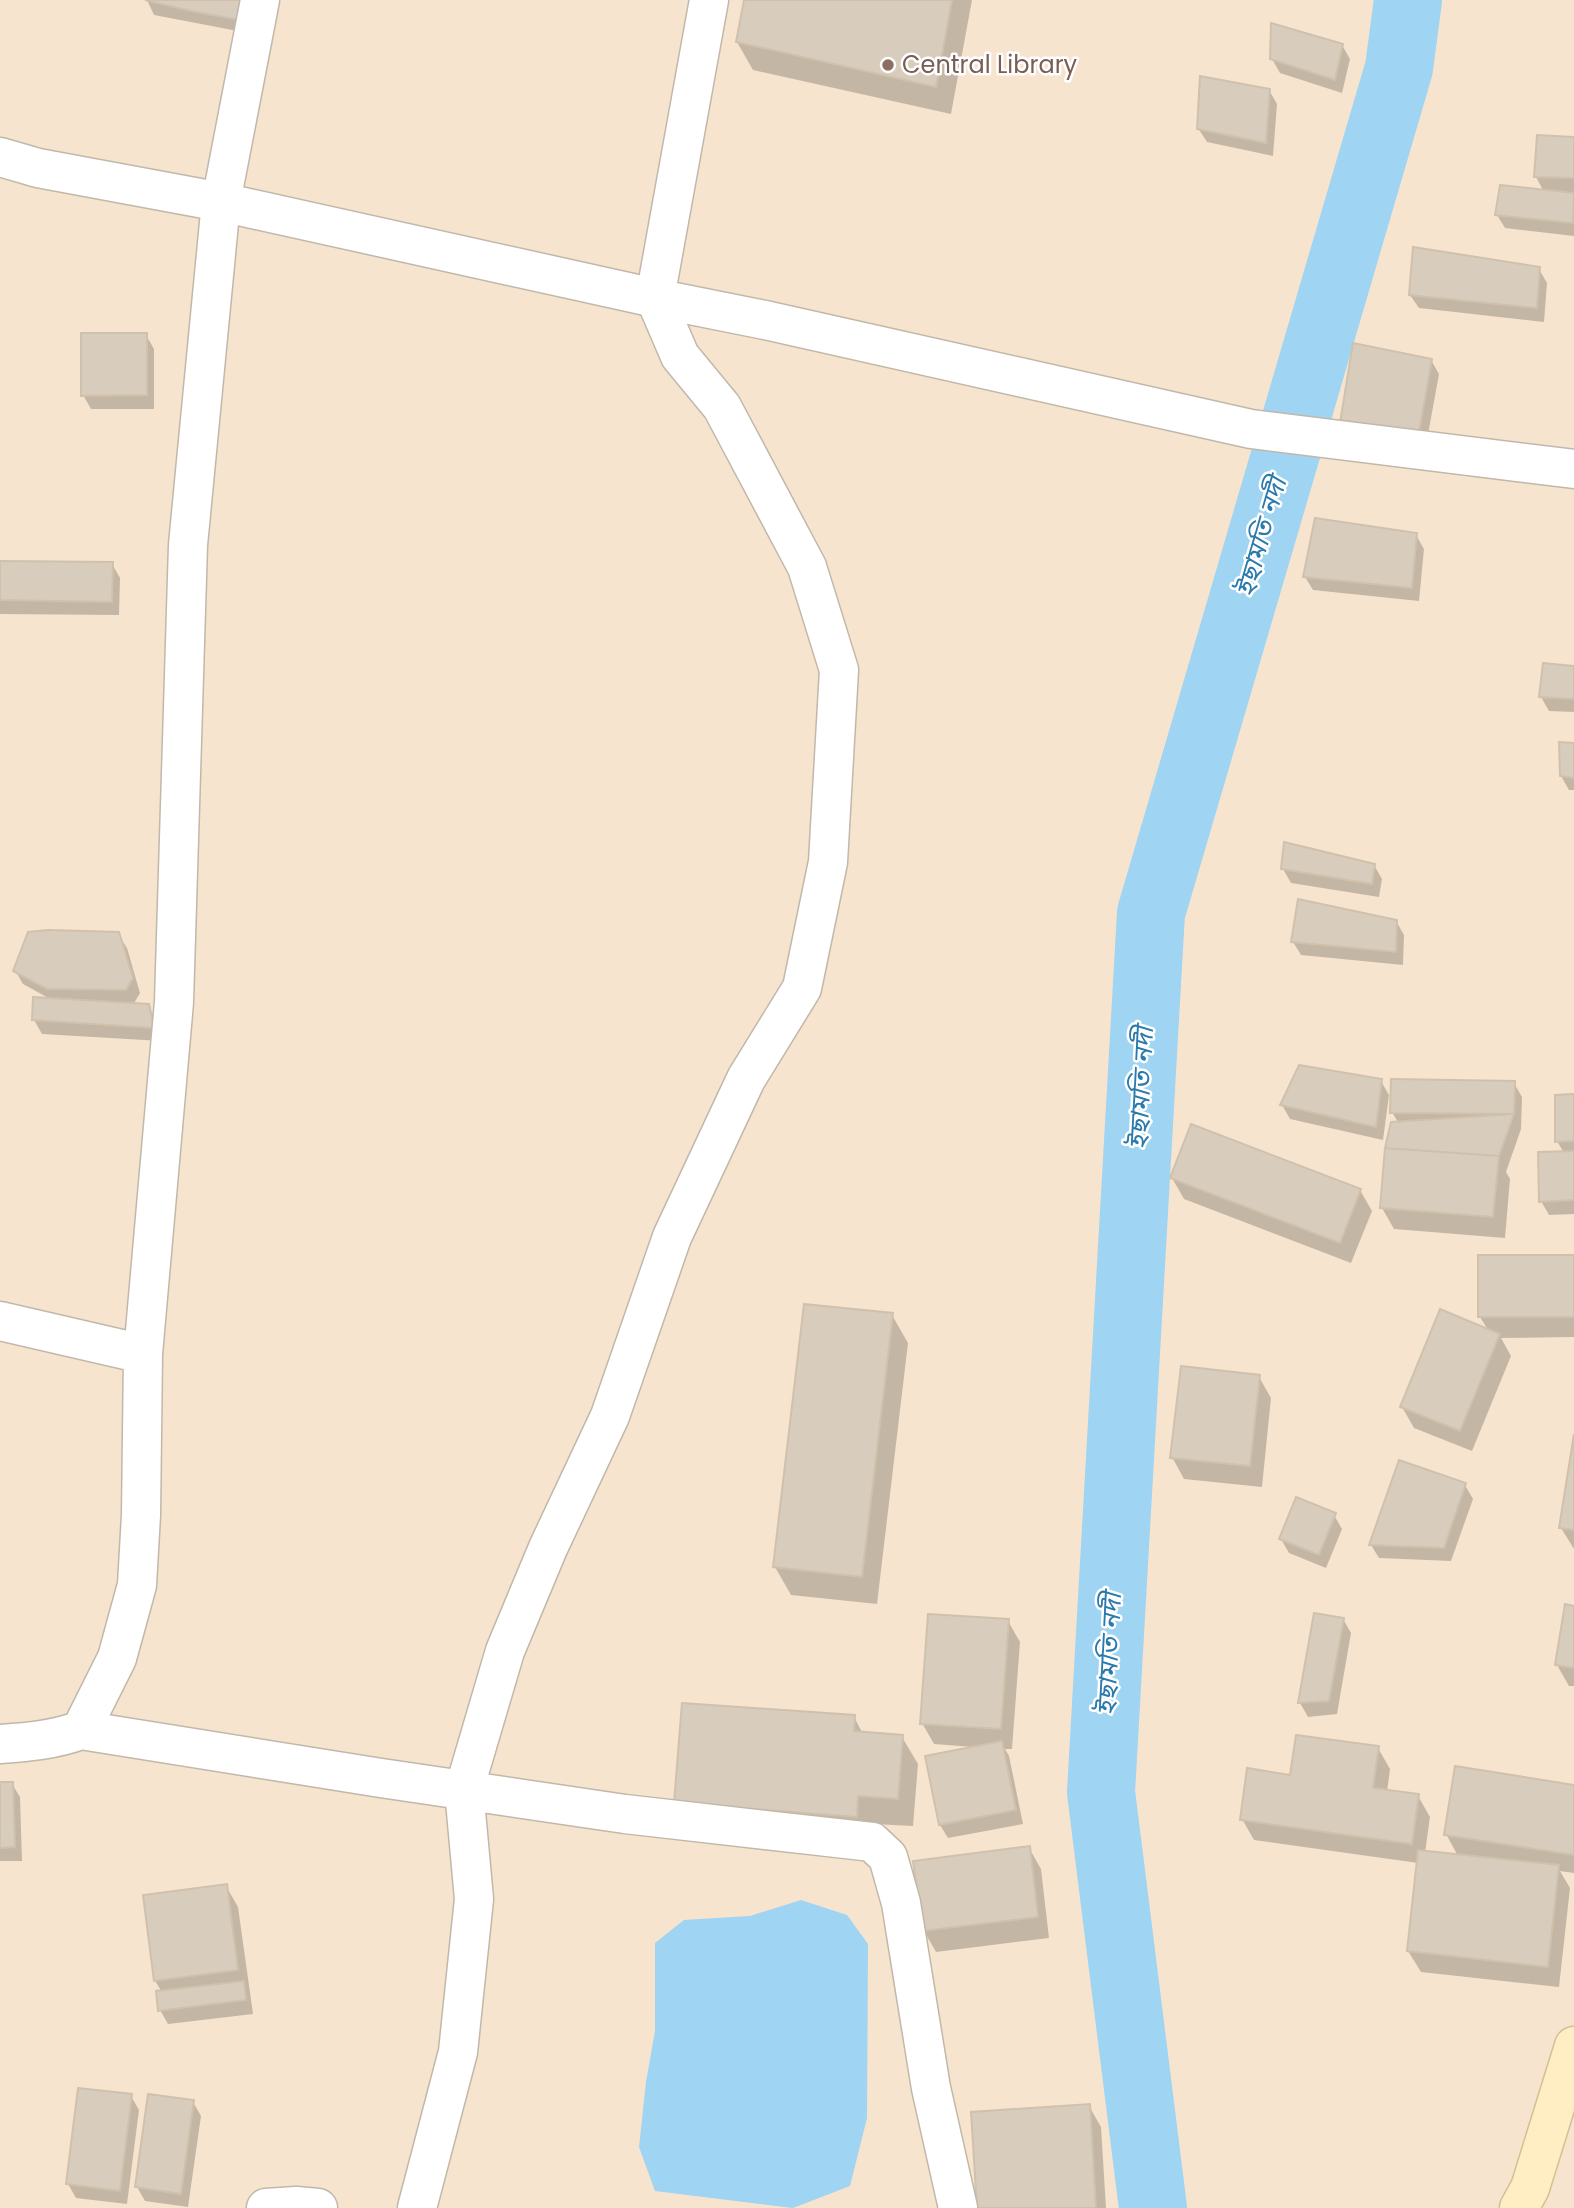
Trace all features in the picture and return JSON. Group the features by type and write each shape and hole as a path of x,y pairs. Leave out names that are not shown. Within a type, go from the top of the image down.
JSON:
{"main road":[{"path":"1519,2208 1530,2188 1574,2046"}],"street":[{"path":"81,1730 117,1658 136,1585 141,1514 143,1354 174,1002 188,545 221,202 260,0"},
{"path":"417,2208 458,2052 474,1899 464,1790 505,1650 548,1548 610,1416 672,1237 747,1079 802,988 828,862 839,670 807,567 722,407 680,356 655,298 709,0"},
{"path":"0,157 38,169 221,202 1251,429 1574,469"},
{"path":"0,1321 143,1354"},
{"path":"0,1744 42,1741 81,1730 625,1814 872,1842 888,1857 901,1903 931,2088 958,2208"},
{"path":"267,2208 318,2208"}],"shaded area":[{"path":"0,0 1574,0 1574,2208 0,2208"}],"water":[{"path":"801,1900 847,1915 868,1944 867,2118 850,2186 793,2208 655,2191 639,2147 655,2031 655,1943 684,1920 750,1916"}],"building":[{"path":"145,0 255,0 252,22"},
{"name":"Central Library","path":"744,0 952,0 936,87 736,42"},
{"path":"1271,23 1343,44 1335,80 1270,59"},
{"path":"1200,76 1270,89 1266,143 1197,129"},
{"path":"1537,135 1574,137 1574,178 1534,177"},
{"path":"1500,185 1574,193 1573,223 1495,215"},
{"path":"1413,247 1540,267 1537,308 1409,295"},
{"path":"81,333 147,333 147,395 81,396"},
{"path":"1353,343 1432,359 1418,438 1340,423"},
{"path":"1315,518 1417,533 1412,588 1303,577"},
{"path":"0,561 113,562 112,602 0,600"},
{"path":"1543,663 1574,666 1574,699 1539,697"},
{"path":"1559,742 1574,743 1574,778 1560,776"},
{"path":"1284,842 1375,864 1372,884 1281,869"},
{"path":"1298,899 1397,920 1396,952 1291,942"},
{"path":"28,932 119,932 133,978 126,990 47,989 13,971"},
{"path":"33,997 149,1004 154,1028 32,1020"},
{"path":"1299,1065 1382,1079 1376,1127 1280,1105"},
{"path":"1391,1079 1515,1081 1514,1114 1390,1113"},
{"path":"1574,1094 1574,1141 1555,1142 1555,1095"},
{"path":"1514,1114 1499,1156 1385,1148 1391,1122"},
{"path":"1191,1124 1361,1189 1340,1243 1170,1178"},
{"path":"1385,1148 1499,1156 1493,1217 1380,1208"},
{"path":"1574,1151 1574,1200 1539,1202 1538,1152"},
{"path":"1478,1255 1574,1255 1574,1317 1478,1317"},
{"path":"804,1304 893,1313 862,1577 773,1567"},
{"path":"1440,1309 1500,1334 1460,1431 1400,1407"},
{"path":"1181,1366 1260,1375 1250,1466 1170,1458"},
{"path":"1574,1434 1574,1530 1559,1528"},
{"path":"1399,1460 1466,1483 1444,1548 1369,1545"},
{"path":"1296,1497 1336,1513 1319,1555 1279,1539"},
{"path":"1565,1604 1574,1606 1574,1668 1555,1665"},
{"path":"1314,1613 1344,1618 1329,1701 1298,1703"},
{"path":"928,1614 1009,1619 1001,1729 920,1724"},
{"path":"682,1703 855,1715 854,1731 903,1735 898,1799 858,1796 857,1817 674,1803"},
{"path":"1296,1735 1379,1746 1373,1788 1419,1794 1412,1844 1240,1820 1247,1768 1290,1775"},
{"path":"1002,1741 1016,1810 939,1825 925,1756"},
{"path":"1455,1766 1574,1785 1574,1855 1444,1835"},
{"path":"0,1782 13,1782 15,1847 0,1848"},
{"path":"1030,1846 1038,1917 922,1931 913,1861"},
{"path":"1418,1850 1559,1865 1548,1967 1407,1951"},
{"path":"227,1884 238,1970 154,1981 143,1895"},
{"path":"244,1981 246,2000 158,2011 156,1991"},
{"path":"78,2088 132,2094 120,2191 66,2184"},
{"path":"148,2094 194,2100 181,2194 135,2187"},
{"path":"1090,2104 1096,2208 977,2208 971,2112"}],"waterway":[{"name":"ইছামতি নদী","path":"1153,2208 1101,1792 1151,913 1399,68 1408,0"}],"place":[{"name":"Central Library","path":"888,65"}]}
